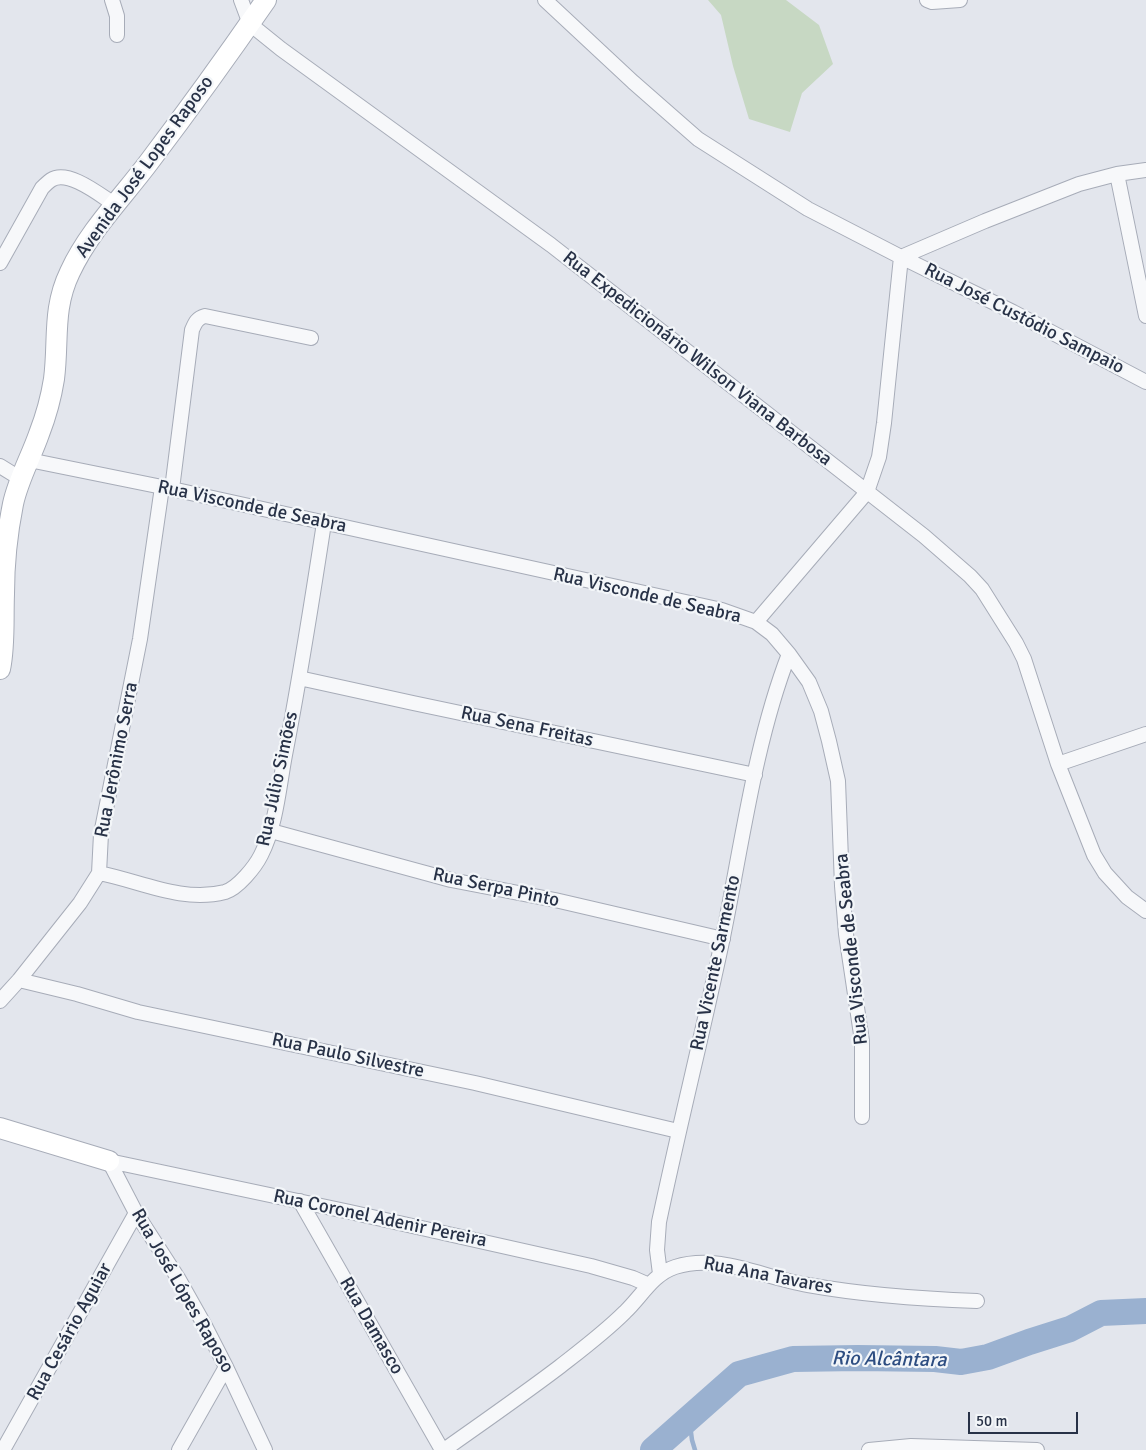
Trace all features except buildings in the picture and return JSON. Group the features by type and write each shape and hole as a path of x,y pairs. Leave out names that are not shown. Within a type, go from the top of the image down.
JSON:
{"street":[{"path":"112,0 117,16 117,35"},
{"path":"241,0 250,24"},
{"name":"Avenida José Lopes Raposo","path":"1,659 8,533 21,479 44,418 54,378 57,320 61,292 70,271 114,204 147,164 266,0"},
{"name":"Rua José Custódio Sampaio","path":"545,0 698,139 808,209 1013,312 1146,382"},
{"path":"928,0 932,2 960,0"},
{"name":"Rua Expedicionário Wilson Viana Barbosa","path":"250,24 281,49 550,245 924,536 970,576 982,589 1024,659 1058,764 1094,856 1105,873 1127,897 1146,911"},
{"path":"756,622 868,492 879,457 884,423 901,257 1079,184 1117,174 1146,170"},
{"path":"1117,174 1146,316"},
{"path":"0,263 42,188 52,179 63,177 73,179 114,204"},
{"name":"Rua Jerônimo Serra","path":"0,1001 80,903 99,873 101,834 140,639 195,323 205,316 311,338"},
{"name":"Rua Visconde de Seabra","path":"29,460 167,488 722,610 756,622 772,634 809,682 821,711 838,781 846,934 862,1041 862,1117"},
{"path":"0,466 21,479"},
{"name":"Rua Júlio Simões","path":"99,873 117,876 172,892 200,896 227,891 249,874 261,855 271,830 299,678 324,523"},
{"name":"Rua Vicente Sarmento","path":"660,1274 657,1250 658,1222 723,939 755,774 776,688 789,654"},
{"name":"Rua Sena Freitas","path":"299,678 755,774"},
{"path":"1058,764 1146,734"},
{"name":"Rua Serpa Pinto","path":"271,830 451,880 555,900 723,939"},
{"name":"Rua Paulo Silvestre","path":"19,980 77,994 138,1012 476,1083 678,1131"},
{"path":"0,1129 109,1161"},
{"name":"Rua Coronel Adenir Pereira","path":"109,1161 300,1201 600,1269 650,1285"},
{"name":"Rua José Lópes Raposo","path":"109,1161 136,1213 178,1278 226,1366 265,1450"},
{"name":"Rua Damasco","path":"300,1201 443,1450"},
{"name":"Rua Cesário Aguiar","path":"3,1450 136,1213"},
{"name":"Rua Ana Tavares","path":"443,1450 520,1397 605,1332 631,1307 660,1274 684,1264 712,1262 745,1269 789,1282 895,1297 977,1301"},
{"path":"179,1450 226,1366"},
{"path":"872,1450 911,1446 1037,1450"}],"green space":[{"path":"708,0 786,0 819,25 833,64 802,93 790,132 749,119 733,66 721,15"}],"waterway":[{"name":"Rio Alcântara","path":"653,1450 739,1374 793,1359 935,1359 961,1362 988,1357 1070,1329 1101,1313 1146,1311"},
{"path":"689,1417 695,1450"}]}
